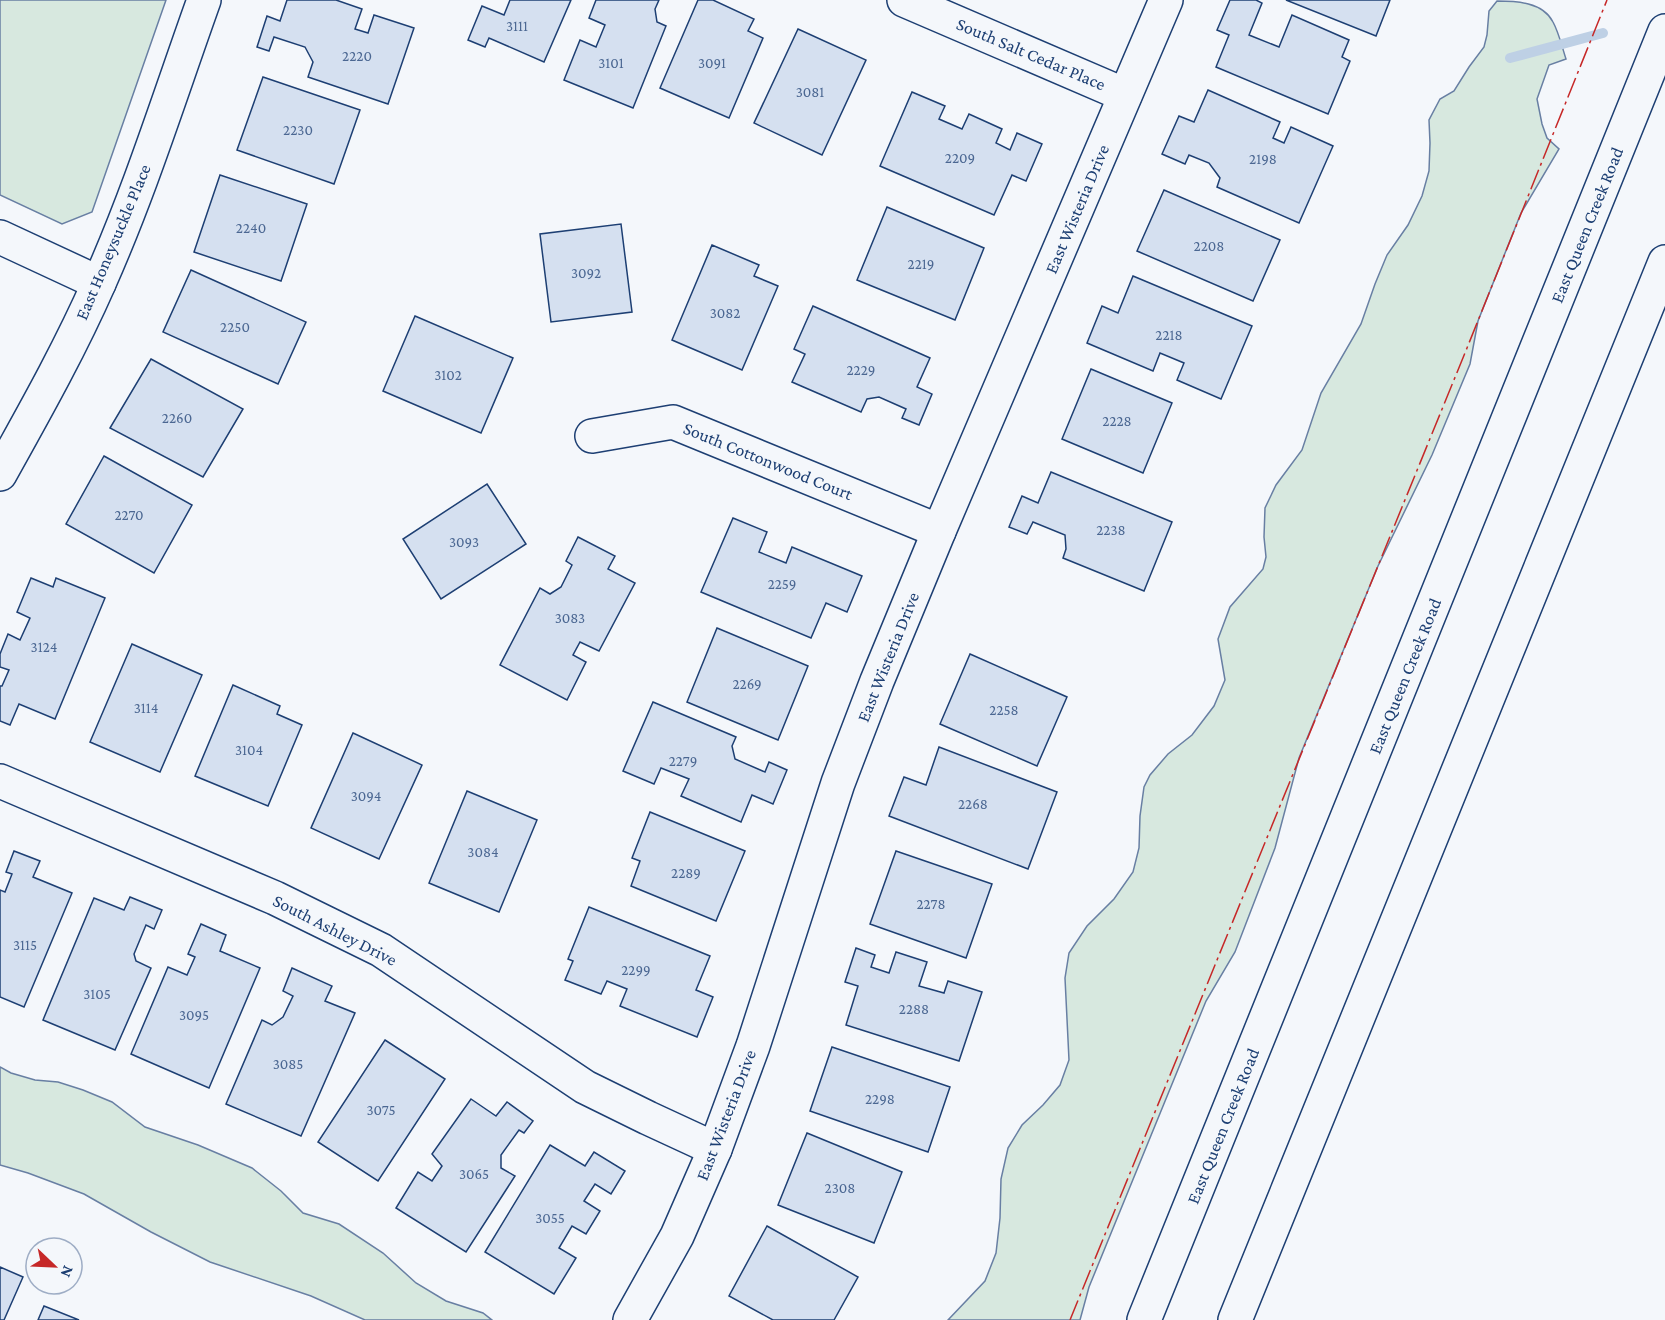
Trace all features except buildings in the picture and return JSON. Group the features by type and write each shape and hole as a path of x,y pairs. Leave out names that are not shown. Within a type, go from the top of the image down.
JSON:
{"street":[{"name":"East Honeysuckle Place","path":"0,474 55,376 99,283 138,186 204,0"},
{"name":"South Salt Cedar Place","path":"904,0 1125,94"},
{"name":"East Wisteria Drive","path":"630,1320 677,1236 715,1149 753,1046 838,783 876,681 1166,0"},
{"name":"East Queen Creek Road","path":"1144,1320 1665,32"},
{"path":"0,237 99,283"},
{"path":"1235,1320 1665,262"},
{"name":"South Cottonwood Court","path":"592,436 673,422 939,531"},
{"name":"South Ashley Drive","path":"0,781 275,898 381,950 585,1087 715,1149"}],"shaded area":[{"path":"0,0 166,0 92,212 62,224 0,195"},
{"path":"1497,1 1520,2 1543,10 1549,15 1557,31 1566,59 1549,65 1537,99 1547,138 1559,149 1521,213 1478,321 1470,364 1432,455 1378,566 1299,758 1275,848 1235,952 1206,1001 1089,1287 1080,1320 948,1320 985,1281 996,1253 1001,1179 1008,1148 1022,1125 1060,1085 1069,1060 1065,978 1069,953 1087,926 1114,899 1133,872 1139,848 1144,787 1150,775 1168,754 1192,735 1214,706 1225,680 1218,639 1230,607 1263,569 1266,557 1265,508 1276,485 1302,450 1321,393 1361,324 1387,255 1408,225 1422,196 1429,171 1429,120 1440,99 1454,91 1484,47 1489,11"},
{"path":"0,1067 35,1080 58,1082 83,1090 112,1102 145,1127 198,1145 252,1168 281,1191 303,1213 339,1224 383,1253 416,1283 446,1301 483,1313 492,1320 365,1320 311,1296 210,1262 84,1194 0,1165"}],"waterway":[{"path":"1510,58 1603,33"}],"power":[{"path":"1070,1320 1607,0"}]}
